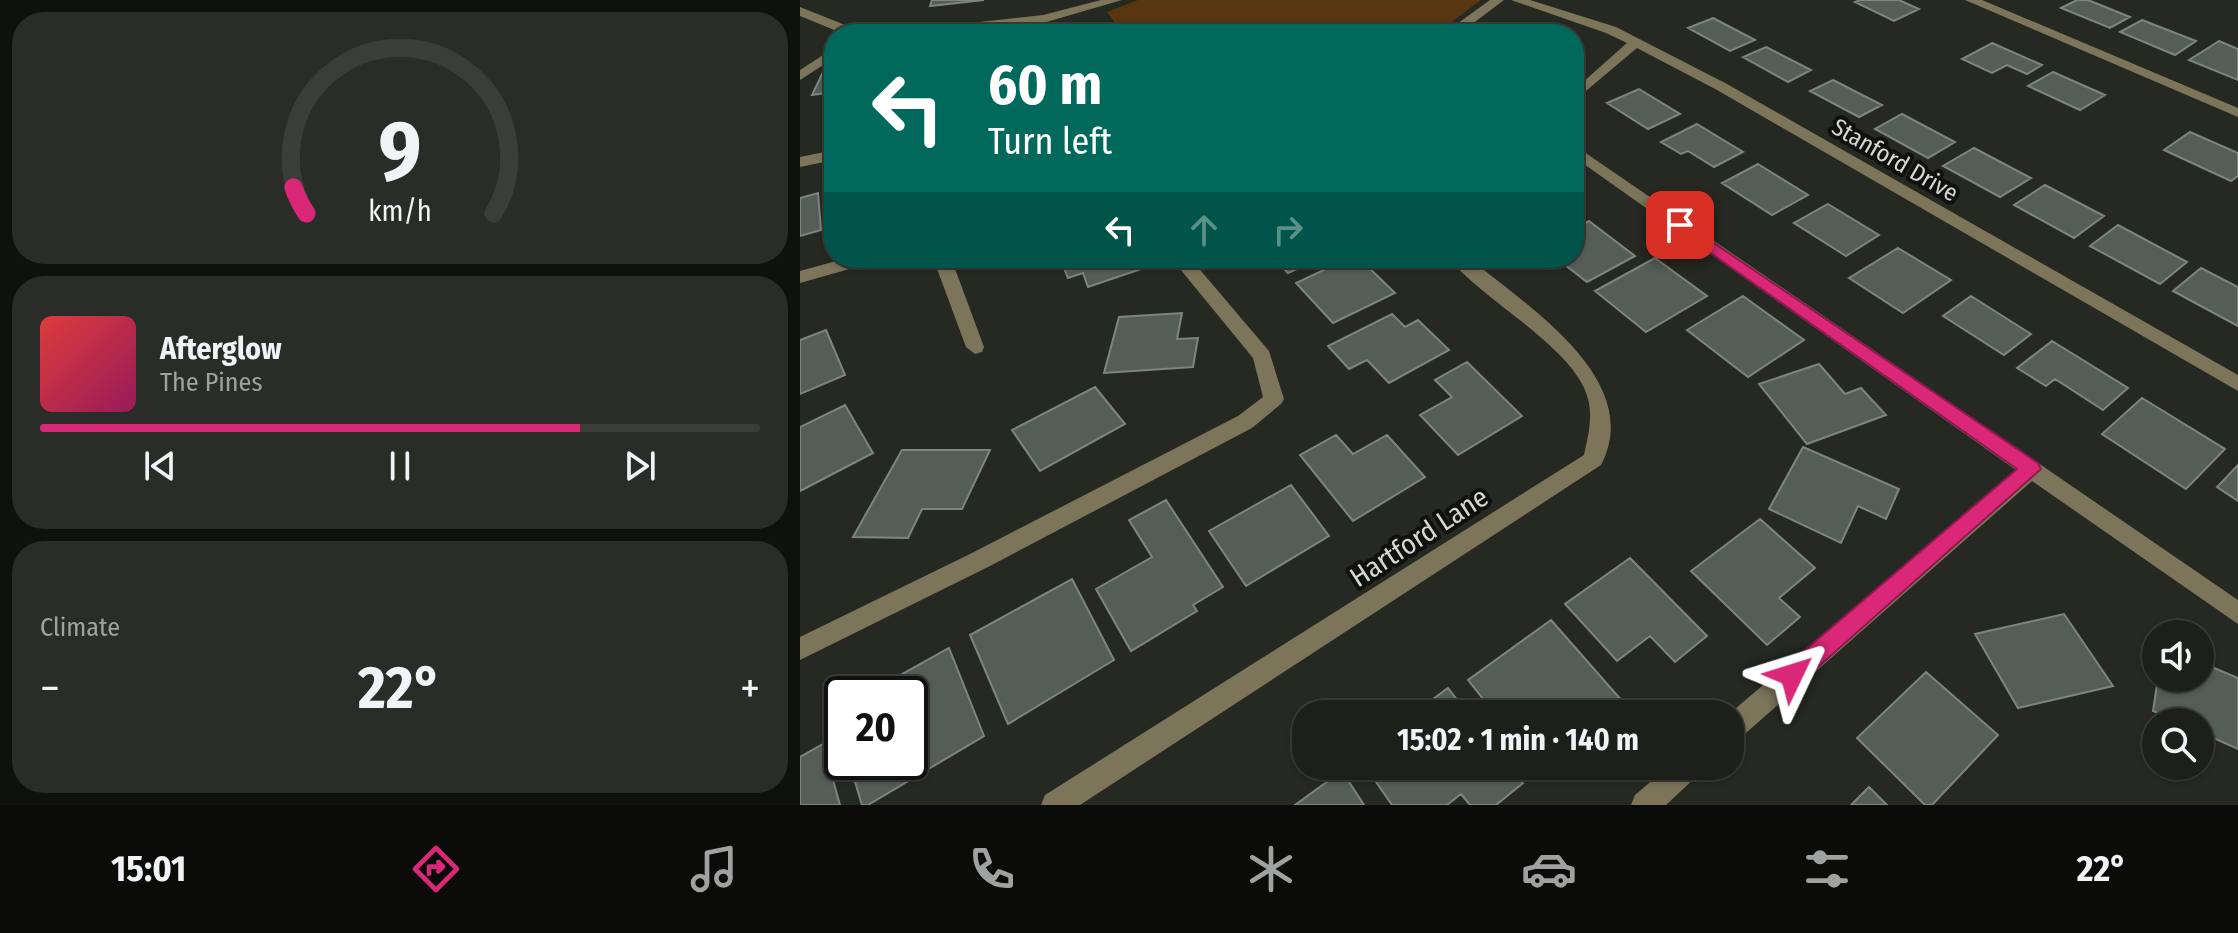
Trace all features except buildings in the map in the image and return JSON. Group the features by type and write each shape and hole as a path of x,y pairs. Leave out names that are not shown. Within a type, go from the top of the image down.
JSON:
{"street":[{"path":"998,24 1043,19 1116,0"},
{"path":"1464,24 1498,0"},
{"name":"Stanford Drive","path":"1517,0 1583,20 1722,87 2238,384"},
{"path":"1971,0 2238,113"},
{"path":"800,11 831,24"},
{"path":"1584,88 1635,43"},
{"path":"800,76 824,59"},
{"path":"800,162 824,157"},
{"path":"1584,157 2238,613"},
{"path":"800,277 832,268"},
{"path":"946,268 975,347"},
{"path":"800,649 980,560 1245,422 1274,399 1262,356 1188,268"},
{"name":"Hartford Lane","path":"1055,805 1594,459 1600,422 1597,393 1571,357 1469,268"},
{"path":"1744,718 2031,469"},
{"path":"1645,805 1673,780"}],"shaded area":[{"path":"1138,0 1481,0 1449,24 1116,24 1107,12"}],"route":[{"path":"1680,225 2031,469 1792,675"}]}
